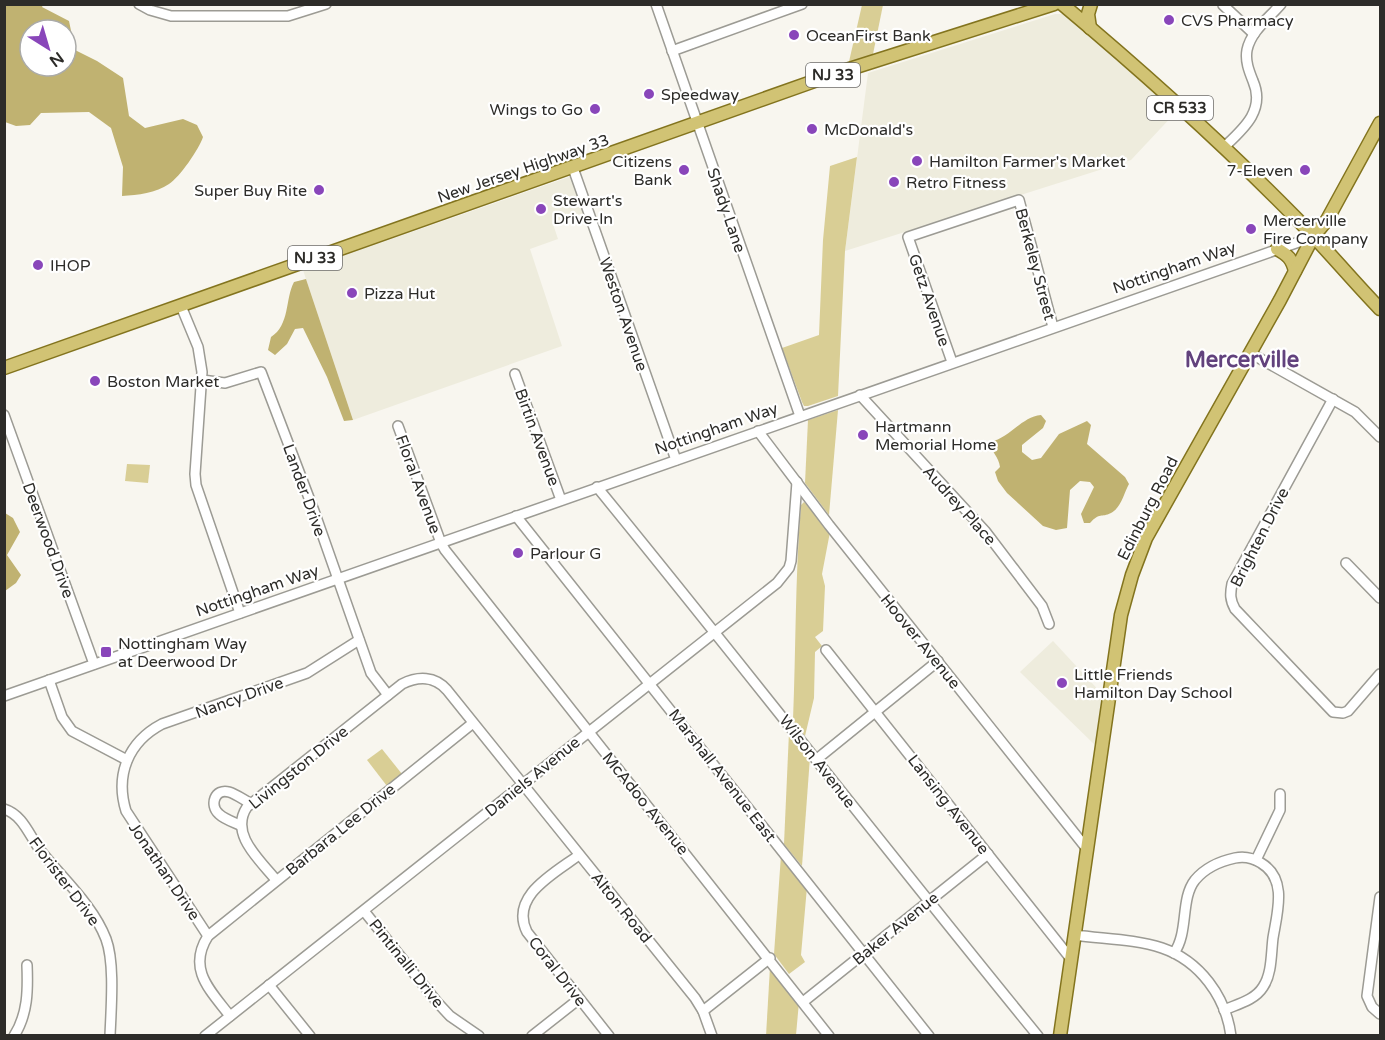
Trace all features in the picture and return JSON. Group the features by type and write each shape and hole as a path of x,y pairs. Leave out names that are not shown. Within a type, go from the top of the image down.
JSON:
{"main road":[{"name":"New Jersey Highway 33","path":"4,368 841,72 1054,4"},
{"name":"CR 533","path":"1062,4 1146,74 1294,216 1380,309"},
{"path":"1090,28 1088,14 1091,4"},
{"path":"1313,237 1327,220 1380,123"},
{"name":"Edinburg Road","path":"1060,1035 1122,615 1132,575 1146,538 1313,237"},
{"path":"1277,249 1293,260 1295,271"}],"street":[{"path":"139,4 161,14 198,16 288,16 327,4"},
{"path":"197,4 198,16"},
{"name":"Shady Lane","path":"656,4 800,416"},
{"path":"1222,148 1248,123 1256,109 1257,92 1246,59 1247,50 1254,34 1281,4"},
{"path":"672,51 802,5"},
{"path":"1223,5 1254,34"},
{"name":"Weston Avenue","path":"573,168 676,460"},
{"name":"Berkeley Street","path":"908,237 1019,200 1053,327"},
{"name":"Getz Avenue","path":"908,237 952,362"},
{"name":"Nottingham Way","path":"4,696 1313,237"},
{"path":"182,306 201,358 202,380 196,485 240,613"},
{"path":"1250,353 1355,412 1380,437"},
{"name":"Lander Drive","path":"202,380 225,383 261,372 371,673 388,695"},
{"name":"Birtin Avenue","path":"515,374 561,500"},
{"name":"Audrey Place","path":"860,395 985,531 1042,606 1049,624"},
{"name":"Brighten Drive","path":"1333,399 1232,584 1230,593 1235,609 1329,709 1338,714 1348,711 1380,674"},
{"name":"Deerwood Drive","path":"4,415 94,664"},
{"name":"Floral Avenue","path":"398,426 441,543"},
{"name":"Hoover Avenue","path":"758,431 1087,849"},
{"name":"Daniels Avenue","path":"205,1035 777,583 789,568 791,561 797,482"},
{"name":"Wilson Avenue","path":"597,488 715,631 928,902 1038,1035"},
{"name":"Marshall Avenue East","path":"516,516 929,1035"},
{"name":"McAdoo Avenue","path":"441,543 829,1035"},
{"path":"1346,563 1380,598"},
{"name":"Nancy Drive","path":"126,760 137,742 154,729 307,673 359,640"},
{"name":"Lansing Avenue","path":"826,650 1071,959"},
{"path":"817,759 938,661"},
{"path":"49,680 62,717 72,731 126,760"},
{"name":"Livingston Drive","path":"276,880 247,844 240,825 243,813 250,803 410,680 432,680 443,686 473,723"},
{"name":"Alton Road","path":"473,723 695,998 703,1011 712,1035"},
{"name":"Barbara Lee Drive","path":"208,936 473,723"},
{"name":"Jonathan Drive","path":"126,760 121,791 126,812 208,936 200,952 200,968 206,986 230,1016"},
{"path":"240,825 217,812 213,803 214,799 224,791 250,803"},
{"path":"1256,860 1280,810 1280,794"},
{"name":"Florister Drive","path":"4,809 20,819 39,848 70,885 102,930 111,961 110,1035"},
{"name":"Baker Avenue","path":"803,1002 988,854"},
{"name":"Coral Drive","path":"579,855 528,896 522,909 522,918 526,932 609,1035"},
{"path":"1174,953 1182,940 1189,891 1197,878 1212,867 1240,857 1256,860 1273,873 1279,888 1269,972 1258,993 1224,1010"},
{"path":"1380,897 1367,996 1372,1007 1380,1014"},
{"name":"Pintinalli Drive","path":"364,911 437,1002 450,1016 479,1035"},
{"path":"1075,935 1149,945 1174,953 1190,963 1212,987 1224,1010 1231,1035"},
{"path":"703,1011 770,958"},
{"path":"14,1035 25,1012 28,986 27,965"},
{"path":"268,985 310,1035"},
{"path":"532,1035 579,999"}],"shaded area":[{"path":"4,5 43,5 42,7 63,18 18,18 18,78 78,78 78,52 123,78 129,116 145,128 183,119 197,125 203,137 189,162 169,184 153,191 122,196 123,167 111,128 89,112 41,113 30,125 16,126 5,122"},
{"path":"862,5 883,5 872,59 848,66"},
{"path":"1055,14 1069,17 1176,112 1131,160 845,251 868,73"},
{"path":"857,157 845,251 838,396 804,406 782,348 819,335 823,240 830,166"},
{"path":"573,177 586,212 553,224 558,239 530,249 562,346 353,420 303,270"},
{"path":"306,279 353,420 344,421 327,377 303,328 295,329 287,344 275,355 268,350 271,337 277,332 284,319 294,282"},
{"path":"838,410 829,515 805,483 808,420"},
{"path":"1041,415 1046,421 1043,428 1022,445 1022,452 1032,460 1041,458 1059,434 1087,421 1091,425 1087,444 1125,477 1129,484 1120,504 1114,511 1098,516 1090,523 1084,523 1081,514 1094,487 1090,482 1080,481 1070,490 1067,528 1056,530 1043,526 1007,493 998,481 995,472 1000,467 990,442 1004,436 1027,420"},
{"path":"127,464 150,465 148,483 125,481"},
{"path":"804,502 830,532 822,574 825,586 823,631 815,637 822,646 815,652 814,698 805,736 793,720 798,558 801,505"},
{"path":"5,513 13,518 20,532 7,555 21,575 16,583 5,591"},
{"name":"Little Friends Hamilton Day School","path":"1053,641 1103,695 1096,746 1020,672"},
{"path":"789,732 810,757 802,866 784,844"},
{"path":"382,749 402,774 387,786 367,760"},
{"path":"781,855 807,887 801,955 805,962 789,974 774,954"},
{"path":"770,967 799,1002 796,1035 766,1036"}],"place":[{"name":"CVS Pharmacy","path":"1169,20"},
{"name":"OceanFirst Bank","path":"794,35"},
{"name":"Speedway","path":"649,94"},
{"name":"Wings to Go","path":"595,109"},
{"name":"McDonald's","path":"812,129"},
{"name":"Hamilton Farmer's Market","path":"917,161"},
{"name":"Citizens Bank","path":"684,170"},
{"name":"7-Eleven","path":"1305,170"},
{"name":"Retro Fitness","path":"894,182"},
{"name":"Super Buy Rite","path":"319,190"},
{"name":"Stewart's Drive-In","path":"541,209"},
{"name":"Mercerville Fire Company","path":"1251,229"},
{"name":"IHOP","path":"38,265"},
{"name":"Pizza Hut","path":"352,293"},
{"name":"Boston Market","path":"95,381"},
{"name":"Hartmann Memorial Home","path":"863,435"},
{"name":"Parlour G","path":"518,553"},
{"name":"Nottingham Way at Deerwood Dr","path":"106,652"},
{"name":"Little Friends Hamilton Day School","path":"1062,683"}],"district":[{"name":"Mercerville","path":"1242,359"}]}
